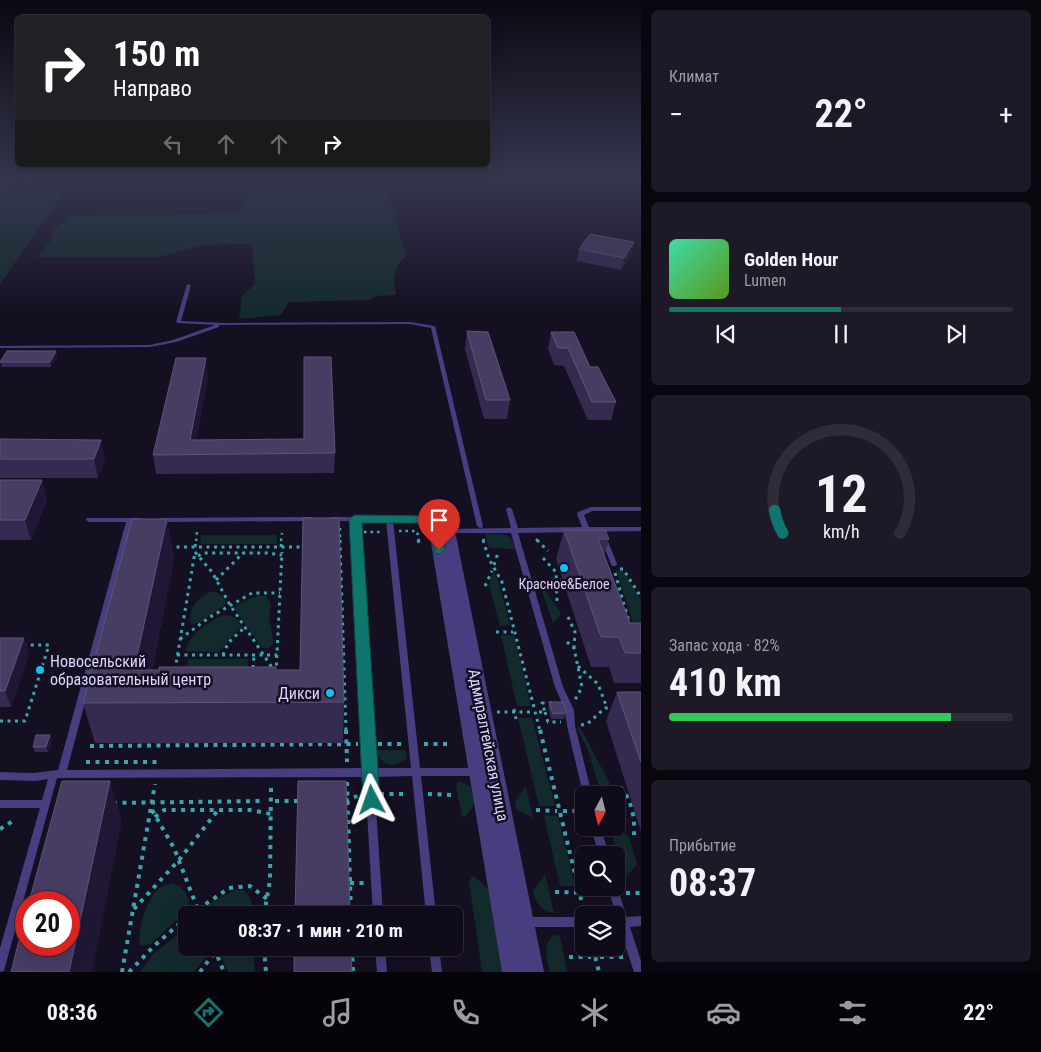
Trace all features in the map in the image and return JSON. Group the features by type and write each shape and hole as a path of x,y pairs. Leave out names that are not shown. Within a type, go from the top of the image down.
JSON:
{"street":[{"name":"Адмиралтейская улица","path":"439,527 514,922 533,972"},
{"name":"Адмиралтейская улица","path":"513,972 514,922"}],"lane":[{"path":"189,285 178,322 223,324 410,323 433,327 480,526"},
{"path":"0,347 150,346 174,341 223,324"},
{"path":"509,509 559,687 568,702 571,726 585,786"},
{"path":"586,529 580,514 583,511 591,509 641,509"},
{"path":"156,520 313,519"},
{"path":"323,519 389,519 439,527 515,530 641,529"},
{"path":"355,519 377,906"},
{"path":"389,519 430,906"},
{"path":"89,520 147,520"},
{"path":"0,967 45,804 58,774 130,520"},
{"path":"602,533 614,564"},
{"path":"0,776 40,777 58,774 486,772"},
{"path":"0,804 45,804"},
{"path":"514,922 575,918"},
{"path":"625,922 641,921"},
{"path":"625,934 640,972"},
{"path":"381,956 382,972"},
{"path":"435,956 437,972"}],"path":[{"path":"398,531 417,531 419,543"},
{"path":"195,547 197,532"},
{"path":"362,532 384,532"},
{"path":"281,546 282,533"},
{"path":"340,533 347,765"},
{"path":"534,534 535,538 548,551"},
{"path":"484,544 489,559 502,582 515,628 575,872"},
{"path":"161,547 311,547"},
{"path":"173,679 195,552 216,580 230,605 276,673"},
{"path":"198,556 203,553 282,553 276,680"},
{"path":"216,580 243,553"},
{"path":"494,565 498,553"},
{"path":"543,558 556,572 557,601"},
{"path":"631,630 628,613 614,569 623,569 641,597"},
{"path":"485,586 492,571"},
{"path":"180,639 230,605 252,593 280,593"},
{"path":"568,618 573,625 577,638 574,648 582,687 574,702"},
{"path":"222,655 228,643 245,627"},
{"path":"496,632 513,632"},
{"path":"567,642 574,648"},
{"path":"0,721 24,721 49,645 20,646"},
{"path":"177,655 277,655"},
{"path":"252,671 254,655"},
{"path":"578,666 598,684 607,708"},
{"path":"561,703 542,704 548,722 566,722"},
{"path":"576,726 587,724 607,708 624,708"},
{"path":"514,710 516,719"},
{"path":"490,712 514,710 532,712"},
{"path":"539,712 545,712"},
{"path":"90,746 360,744"},
{"path":"377,744 404,744"},
{"path":"421,744 447,744"},
{"path":"122,972 157,774"},
{"path":"266,906 270,880 271,774"},
{"path":"347,782 351,906"},
{"path":"625,791 636,823 634,835"},
{"path":"418,794 454,795"},
{"path":"109,803 262,801"},
{"path":"275,801 302,801"},
{"path":"338,801 347,801"},
{"path":"151,809 180,860 196,906"},
{"path":"156,817 164,810 250,810 271,814"},
{"path":"133,910 180,860 218,810"},
{"path":"536,810 557,810"},
{"path":"563,811 575,811"},
{"path":"0,829 16,819"},
{"path":"350,883 363,883"},
{"path":"202,906 229,888 250,886 267,899"},
{"path":"555,892 575,892"},
{"path":"625,892 641,893"},
{"path":"129,972 178,925"},
{"path":"200,972 211,956"},
{"path":"217,956 224,972"},
{"path":"265,956 266,972"},
{"path":"352,956 353,972"},
{"path":"595,956 599,972"},
{"path":"569,957 591,957"},
{"path":"600,957 627,957"}],"green space":[{"path":"0,222 43,222 0,284"},
{"path":"63,222 397,222 406,256 396,270 394,283 396,295 376,296 371,300 289,302 281,315 239,319 242,296 255,284 252,244 201,245 160,257 37,257 52,239 54,230"},
{"path":"485,534 508,536 515,549 489,548"},
{"path":"201,535 277,535 277,544 200,544"},
{"path":"531,569 561,614 553,623 540,585"},
{"path":"616,570 622,570 641,600 641,632 636,632"},
{"path":"493,573 498,580 510,625 500,626 489,584"},
{"path":"213,591 224,599 226,604 199,623 191,624 190,613 195,603"},
{"path":"258,595 266,596 271,604 269,617 274,643 269,648 262,648 236,611 236,605"},
{"path":"223,615 235,617 242,627 218,652 185,651 195,634 205,625"},
{"path":"501,635 514,635 531,706 517,706"},
{"path":"188,659 248,659 247,680 187,669"},
{"path":"518,718 532,718 555,806 539,806"},
{"path":"580,727 610,784 608,786 599,786 588,750 577,728"},
{"path":"376,750 406,750 407,758 398,764 388,764 381,759"},
{"path":"458,781 470,786 474,795 473,806 465,817 462,817 456,786"},
{"path":"526,786 533,818 516,809 515,801"},
{"path":"544,815 558,816 575,886 560,886"},
{"path":"625,835 629,837 637,864 625,878 625,846 615,846 612,836"},
{"path":"545,874 554,913 546,911 540,906 533,891"},
{"path":"473,876 490,890 503,972 482,972 469,881"},
{"path":"173,883 180,887 185,892 190,906 178,906 178,918 151,944 140,946 140,931 147,905 156,891 165,885"},
{"path":"235,890 240,890 248,894 252,906 208,906"},
{"path":"178,934 178,956 207,956 194,972 140,972 153,954"},
{"path":"554,935 560,936 567,972 550,972 547,947"},
{"path":"221,956 253,956 255,972 228,972"}],"building":[{"path":"590,234 634,242 624,258 579,249"},
{"path":"467,331 488,332 510,400 486,400"},
{"path":"551,332 574,332 590,367 598,367 616,402 592,402 568,348 558,348"},
{"path":"7,351 56,351 50,362 0,362"},
{"path":"304,357 331,357 335,453 153,455 176,358 206,358 190,440 304,439"},
{"path":"0,439 101,440 94,459 0,459"},
{"path":"0,480 42,480 25,520 0,520"},
{"path":"303,518 339,518 344,702 83,703 132,519 167,519 134,670 159,670 159,667 276,667 276,670 300,670"},
{"path":"564,530 605,530 609,539 598,539 630,623 641,623 641,653 625,653 619,637 601,637"},
{"path":"0,638 24,638 5,691 0,691"},
{"path":"617,692 641,692 641,762"},
{"path":"549,702 563,702 566,713 553,714"},
{"path":"36,735 50,735 46,747 33,747"},
{"path":"62,781 110,781 80,921 80,891 32,891"},
{"path":"298,781 346,781 350,906 295,906"},
{"path":"15,956 72,956 69,972 11,972"},
{"path":"294,956 351,956 352,972 294,972"}],"place":[{"name":"Красное&Белое","path":"564,568"},
{"name":"Новосельский образовательный центр","path":"40,670"},
{"name":"Дикси","path":"330,693"}],"route":[{"path":"372,800 355,519 434,519 439,550"}]}
